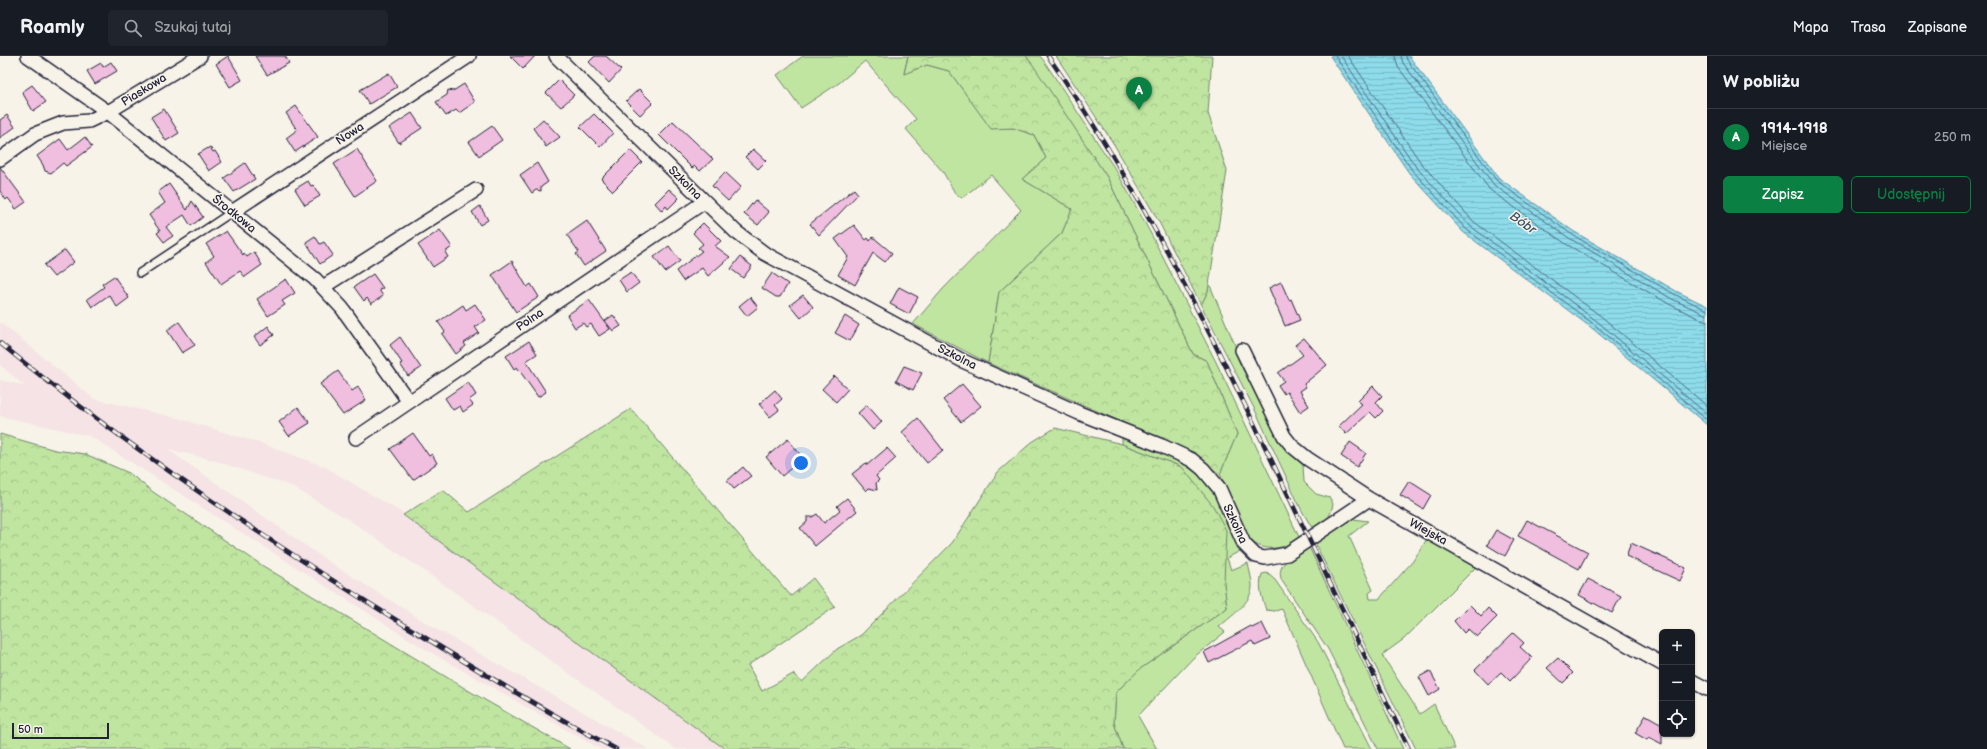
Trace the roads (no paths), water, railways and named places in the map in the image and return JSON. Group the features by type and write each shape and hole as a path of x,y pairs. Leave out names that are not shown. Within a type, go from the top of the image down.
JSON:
{"street":[{"name":"Środkowa","path":"28,56 108,112 323,287 342,308 409,402"},
{"name":"Piaskowa","path":"0,159 36,134 49,128 62,123 89,121 108,112 200,56"},
{"name":"Nowa","path":"232,212 469,56"},
{"name":"Szkolna","path":"556,56 704,202 736,232 764,253 963,361 1079,413 1162,446 1192,460 1203,469 1219,488 1244,544 1256,556 1265,558 1287,554 1369,499"},
{"path":"323,287 476,190"},
{"name":"Polna","path":"356,438 704,202"},
{"name":"Wiejska","path":"1242,350 1275,419 1292,446 1308,459 1369,499 1659,662"},
{"path":"1695,683 1707,690"}],"lane":[{"path":"140,273 232,212"}],"water":[{"name":"Bóbr","path":"1330,56 1409,56 1499,178 1573,231 1676,291 1707,306 1707,425 1593,329 1463,232 1409,173"}],"railway":[{"path":"1048,56 1080,103 1110,152 1139,201 1193,301 1244,403 1409,749"},
{"path":"0,343 149,457 305,563 461,660 538,706 616,749"}],"place":[{"name":"1914-1918","path":"1139,110"}]}
